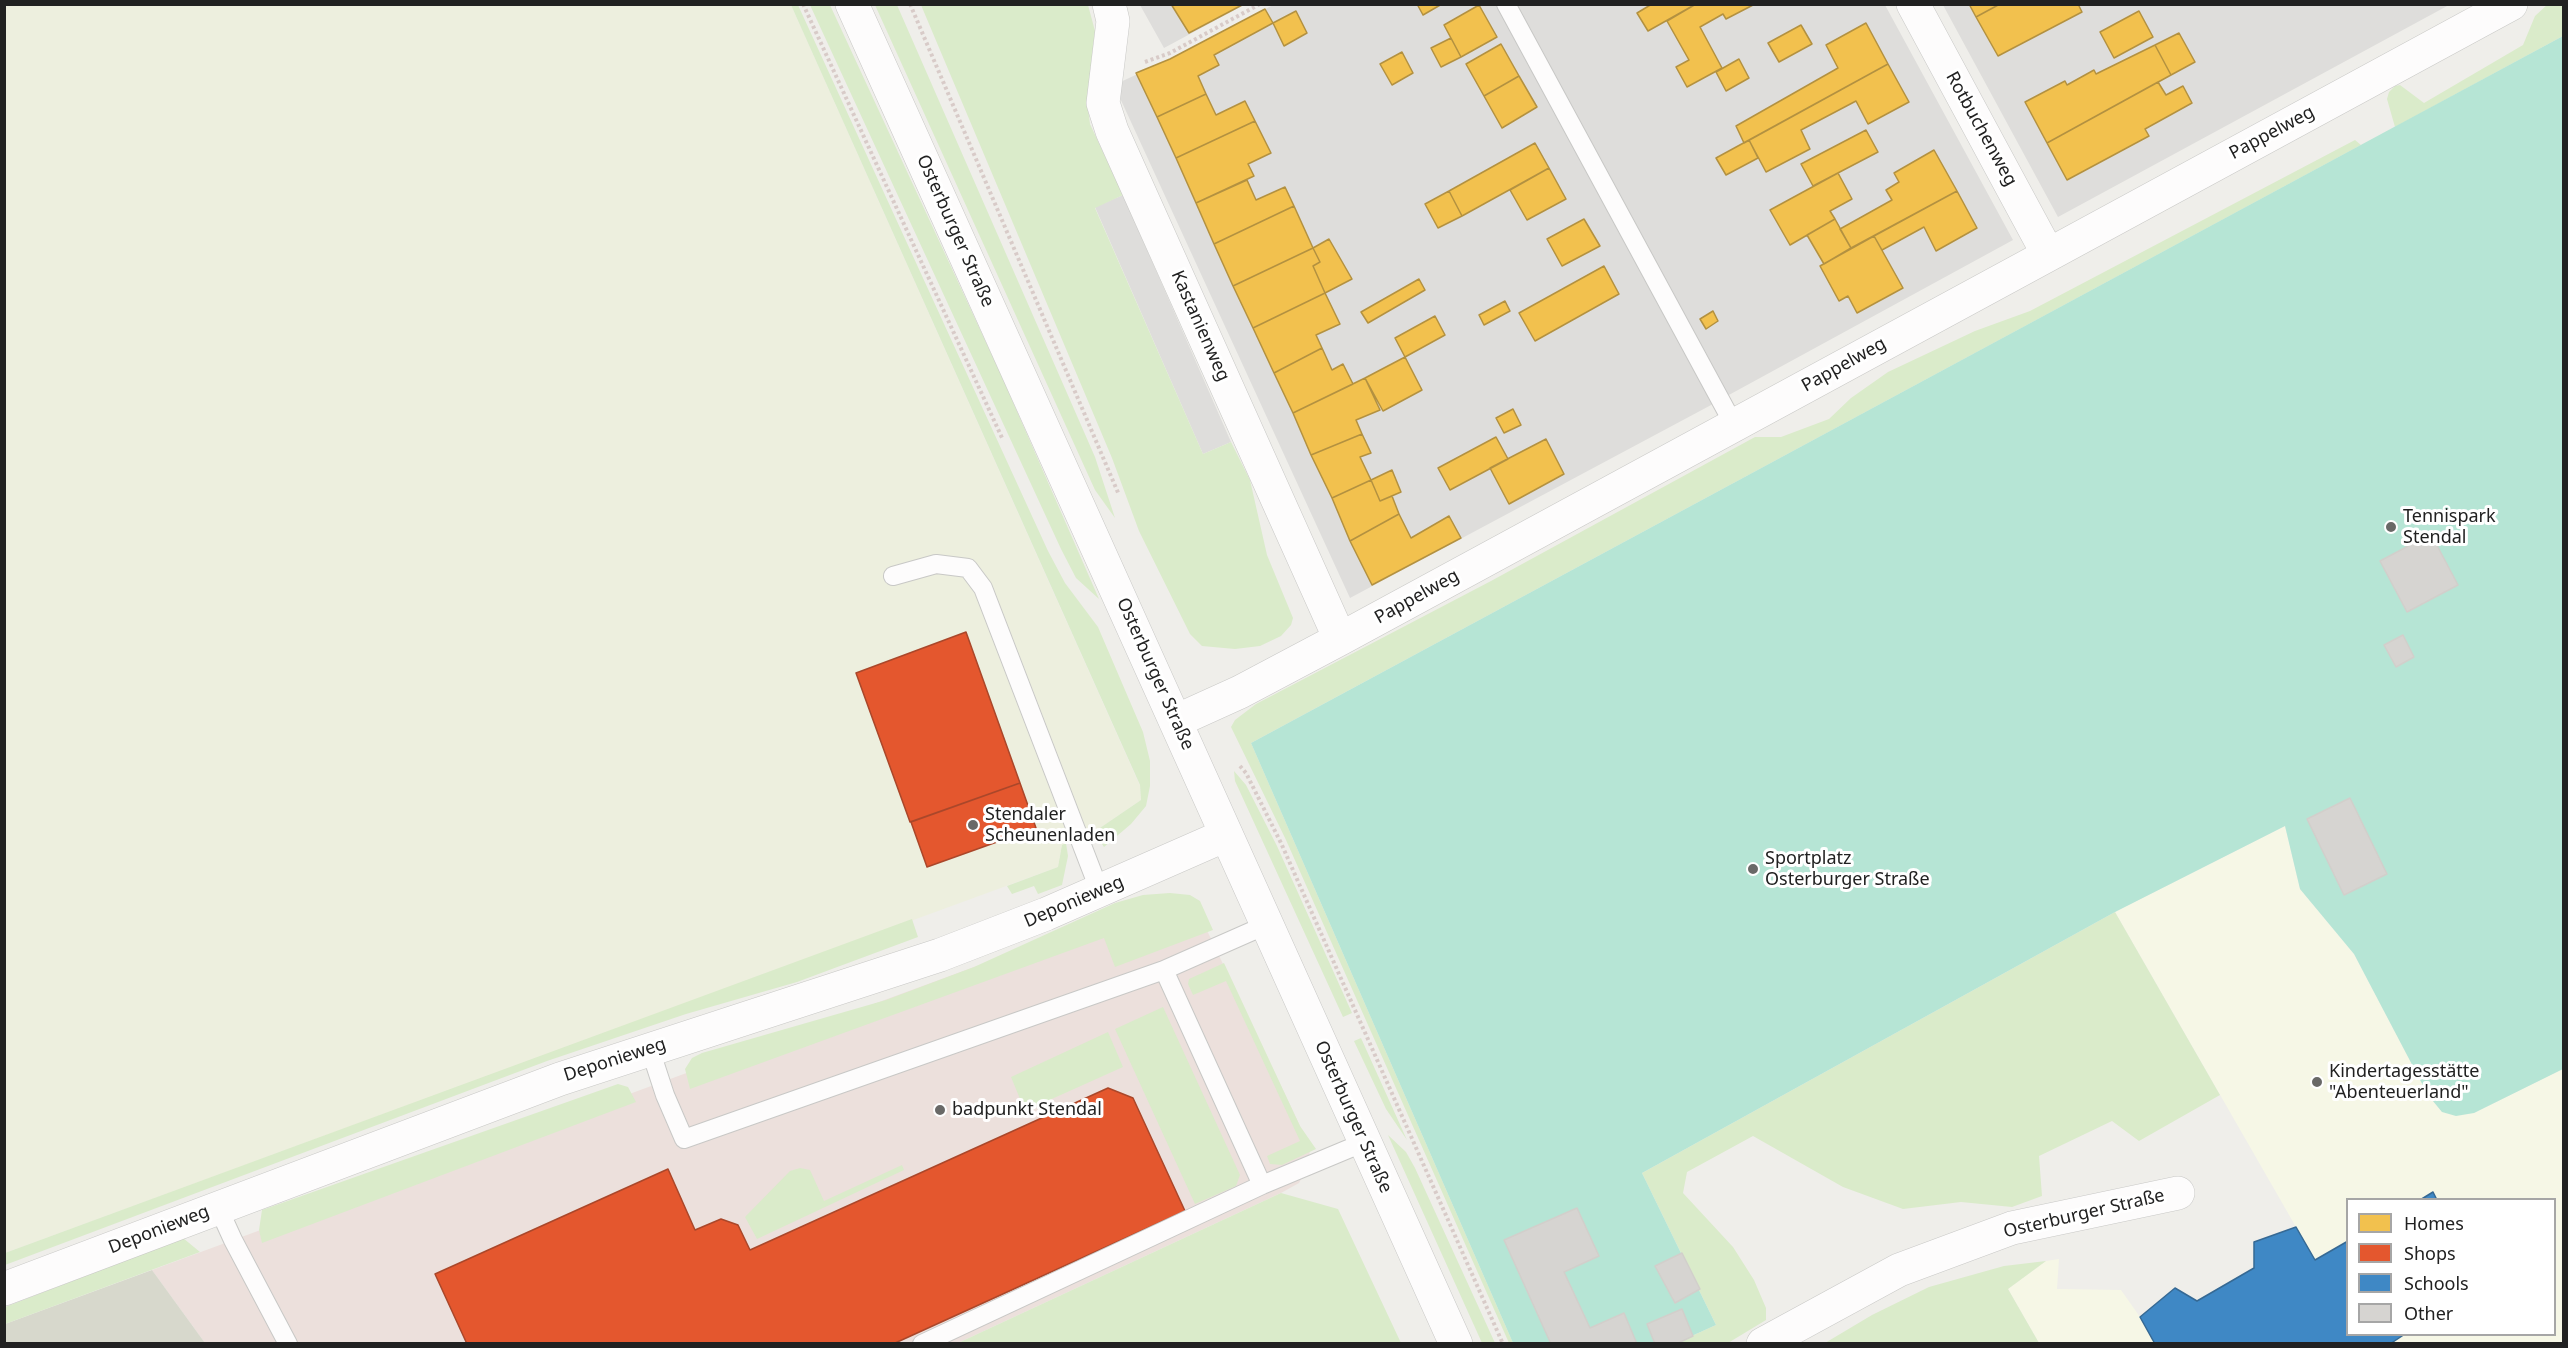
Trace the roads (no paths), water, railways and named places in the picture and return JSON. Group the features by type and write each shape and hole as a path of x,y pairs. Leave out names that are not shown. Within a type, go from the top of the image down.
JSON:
{"street":[{"name":"Osterburger Straße","path":"852,4 1456,1344"},
{"name":"Kastanienweg","path":"1109,4 1113,21 1103,103 1112,130 1340,639"},
{"name":"Rotbuchenweg","path":"1913,4 2048,254"},
{"name":"Pappelweg","path":"1176,722 1240,692 1340,639 2511,4"},
{"name":"Deponieweg","path":"4,1289 549,1083 650,1048 839,990 940,955 1100,892 1226,835"},
{"name":"Osterburger Straße","path":"1763,1344 1899,1270 2012,1228 2178,1193"}],"lane":[{"path":"1506,4 1734,425"},
{"path":"893,576 936,564 968,568 983,588 1100,892"},
{"path":"650,1048 665,1095 684,1139 1164,970 1266,925"},
{"path":"1164,970 1262,1185"},
{"path":"922,1344 1262,1185 1365,1142"},
{"path":"218,1207 288,1344"}],"place":[{"name":"Tennispark Stendal","path":"2391,527"},
{"name":"Stendaler Scheunenladen","path":"973,825"},
{"name":"Sportplatz Osterburger Straße","path":"1753,869"},
{"name":"Kindertagesstätte \"Abenteuerland\"","path":"2317,1082"},
{"name":"badpunkt Stendal","path":"940,1110"}]}
